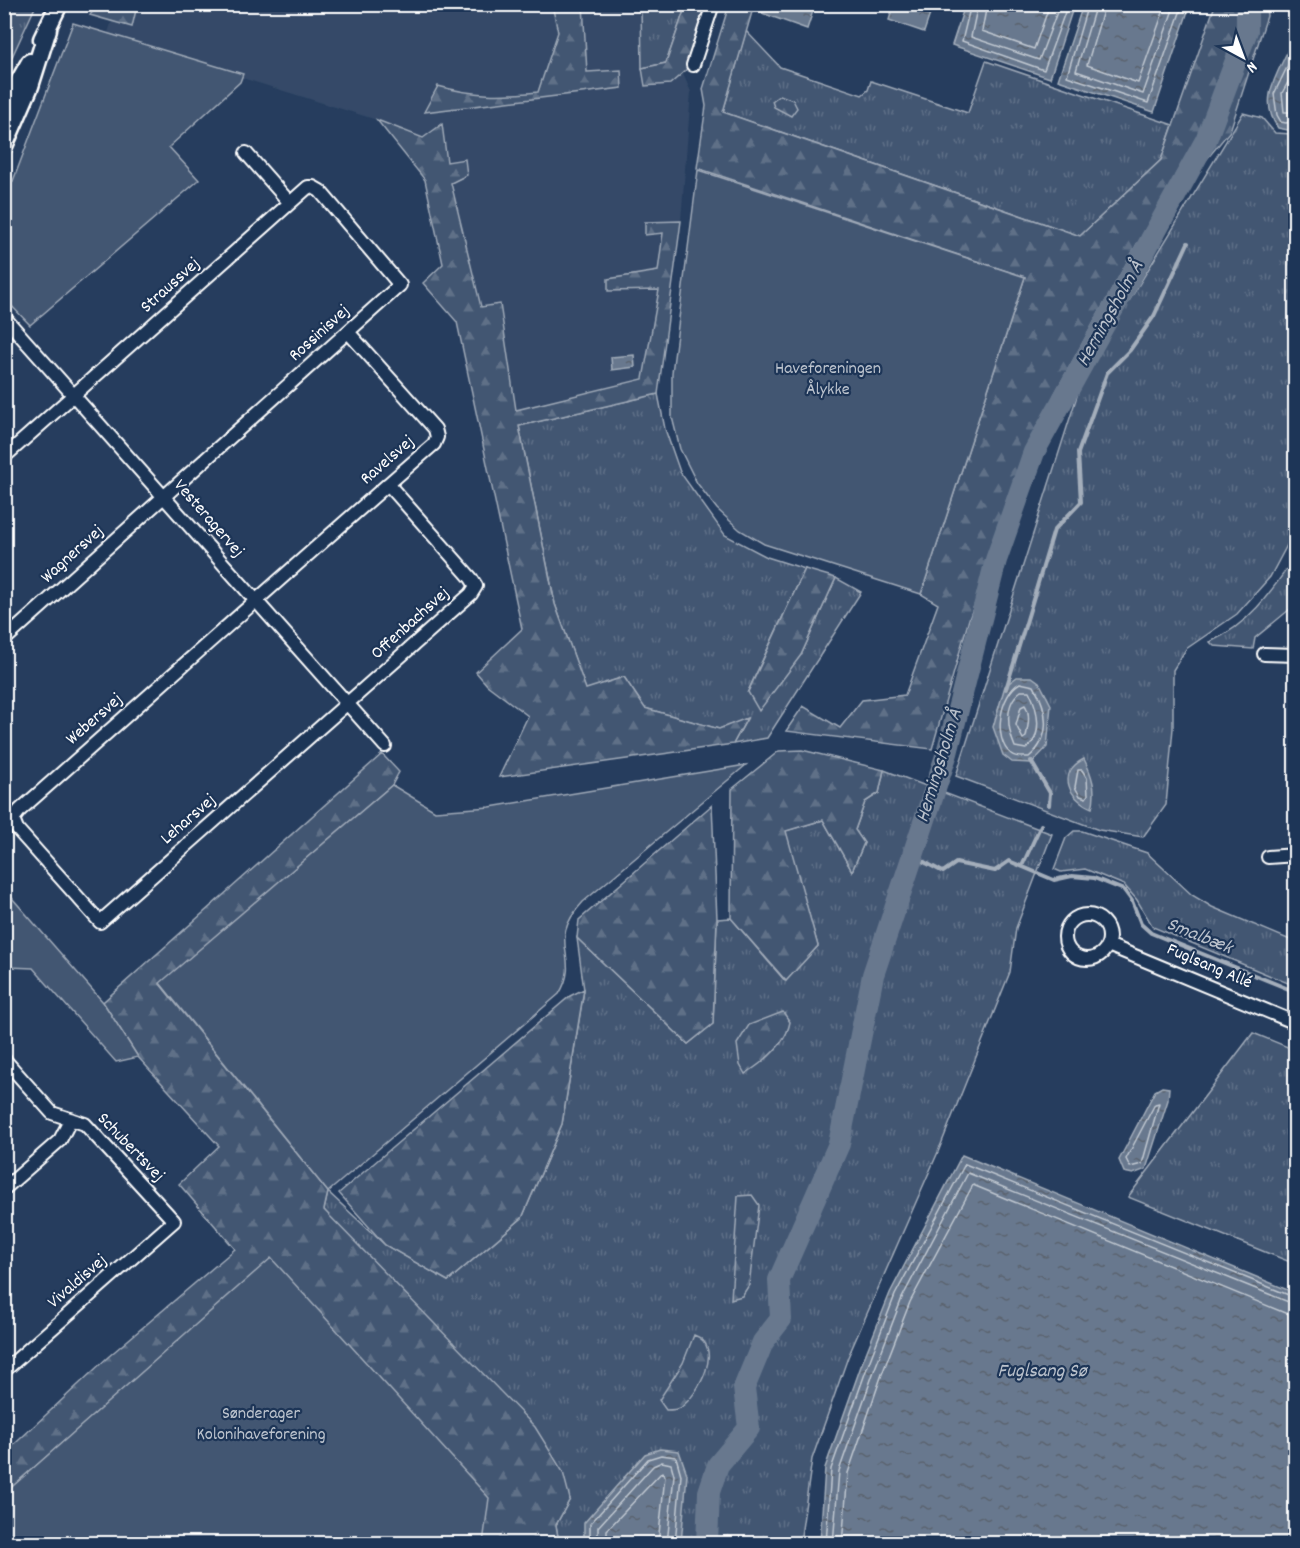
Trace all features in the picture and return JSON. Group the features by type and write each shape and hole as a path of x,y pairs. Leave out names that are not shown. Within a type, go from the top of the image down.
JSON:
{"street":[{"path":"4,108 48,29 59,4"},
{"path":"693,65 713,4"},
{"path":"4,146 30,86 48,29"},
{"path":"246,153 290,203"},
{"name":"Straussvej","path":"4,457 290,203 308,188 313,187"},
{"name":"Rossinisvej","path":"165,497 400,285 313,187"},
{"name":"Vesteragervej","path":"4,317 385,746"},
{"name":"Ravelsvej","path":"257,602 434,444 437,437 435,429 349,333"},
{"name":"Offenbachsvej","path":"348,704 471,594 476,586 388,484"},
{"name":"Wagnersvej","path":"4,640 165,497"},
{"name":"Webersvej","path":"59,875 16,829 13,819 20,810 257,602"},
{"path":"1264,654 1296,655"},
{"name":"Leharsvej","path":"59,875 100,922 348,704"},
{"path":"1268,857 1296,855"},
{"name":"Fuglsang Allé","path":"1108,945 1296,1023"},
{"name":"Schubertsvej","path":"4,1059 52,1113 85,1124 174,1221"},
{"path":"4,1189 60,1140 71,1119"},
{"name":"Vivaldisvej","path":"4,1371 174,1221"}],"shaded area":[{"path":"117,5 700,5 680,67 691,92 681,221 658,394 481,435 457,322 423,283 443,264 425,180 377,120 107,36"}],"green space":[{"path":"4,5 36,5 5,72"},
{"path":"98,5 128,5 136,10 132,27 90,15"},
{"path":"552,5 583,5 587,72 621,70 622,88 424,112 438,86 463,92 487,94 538,92 558,32"},
{"path":"641,5 686,5 666,63 642,68"},
{"path":"686,5 707,5 686,70 670,84 645,86 642,68 666,63"},
{"path":"729,5 754,5 723,112 1080,236 1161,160 1215,5 1266,5 1267,16 1230,131 1137,244 1054,395 969,619 932,749 786,731 803,706 840,728 862,700 905,695 938,604 921,594 1025,277 697,168 706,106 703,89"},
{"path":"73,23 243,74 240,82 169,147 199,180 30,325 5,299 5,193 13,181"},
{"path":"746,31 780,67 862,95 868,90 871,81 968,113 986,61 1173,125 1161,160 1080,236 723,112"},
{"path":"780,95 793,100 797,108 791,116 774,107 772,101"},
{"path":"1243,113 1262,118 1275,133 1292,134 1295,131 1295,530 1270,577 1237,614 1186,649 1173,670 1173,728 1166,805 1143,837 1099,830 956,776 1083,377"},
{"path":"377,120 423,138 442,124 447,162 465,159 467,175 451,183 481,307 500,304 516,410 643,379 659,290 608,291 608,279 658,271 663,233 645,235 645,222 681,221 658,394 519,426 555,604 586,689 624,677 645,708 719,729 747,718 733,744 499,777 528,716 487,685 476,672 522,629 457,322 423,283 443,264 425,180"},
{"name":"Haveforeningen Ålykke","path":"698,170 1025,277 921,594 764,544 740,530 717,509 697,483 680,449 672,417 672,373"},
{"path":"658,394 665,429 680,472 725,535 767,557 805,569 748,691 801,655 836,578 861,592 767,738 733,744 747,719 719,729 644,708 624,677 586,690 555,604 519,426"},
{"path":"1295,557 1295,605 1255,638 1253,649 1214,646 1210,642 1237,626 1258,606"},
{"path":"805,569 836,578 801,655 759,711 748,692"},
{"path":"802,750 884,770 879,793 865,802 855,830 864,843 852,871 823,820 786,831 818,946 786,981 731,918 732,789 779,751"},
{"path":"382,754 399,772 392,785 160,984 328,1192 324,1210 535,1427 563,1472 570,1499 556,1525 559,1543 483,1543 271,1259 5,1493 5,1453 108,1357 235,1249 179,1184 219,1146 138,1057 103,1002"},
{"path":"746,765 583,902 572,916 566,929 567,969 559,994 328,1192 160,983 392,785 435,811 490,807"},
{"path":"884,770 1052,834 1016,928 1010,972 938,1152 848,1357 812,1459 800,1543 559,1543 556,1525 570,1499 324,1210 328,1192 385,1245 448,1281 522,1218 562,1124 584,990 577,938 688,1044 713,1024 717,919 731,918 785,981 818,946 785,831 823,820 852,871 864,843 855,830 865,802 879,793"},
{"path":"712,805 717,919 713,1024 688,1044 577,938 579,920"},
{"path":"1074,831 1082,831 1147,853 1192,895 1212,907 1295,942 1295,986 1153,927 1137,900 1124,885 1085,869 1061,872 1054,869 1066,838"},
{"path":"5,890 103,1002 138,1057 116,1062 33,968 9,967 5,963"},
{"path":"584,989 562,1124 522,1218 448,1281 385,1245 339,1193 570,996"},
{"path":"783,1012 790,1022 784,1038 767,1058 745,1074 740,1065 737,1044 749,1025"},
{"path":"1253,1033 1295,1050 1295,1264 1128,1197"},
{"path":"752,1195 759,1205 749,1285 742,1296 731,1299 738,1196"},
{"name":"Sønderager Kolonihaveforening","path":"271,1258 489,1498 483,1543 14,1543 5,1533 5,1493"},
{"path":"694,1335 703,1341 708,1349 706,1371 695,1393 687,1402 678,1409 666,1410 659,1400 683,1363"}],"water":[{"path":"766,4 815,5 807,29 762,13"},
{"path":"894,4 933,5 924,32 889,20"},
{"path":"965,5 1074,5 1050,78 952,45"},
{"path":"1083,5 1190,5 1154,112 1058,80"},
{"path":"1289,48 1295,52 1296,124 1288,130 1278,128 1272,118 1270,98 1275,78"},
{"path":"634,355 635,367 612,370 611,357"},
{"path":"1017,677 1032,677 1039,682 1051,705 1047,747 1032,763 1012,762 1003,755 993,727 1005,686"},
{"path":"1084,759 1093,783 1092,808 1077,799 1069,785 1070,771"},
{"path":"1162,1087 1169,1088 1168,1100 1146,1169 1133,1174 1124,1172 1119,1160 1155,1091"},
{"name":"Fuglsang Sø","path":"962,1155 1295,1293 1295,1543 820,1543 825,1468 861,1366 890,1293"},
{"path":"660,1449 679,1451 687,1474 681,1543 584,1543 584,1523 645,1454"}],"waterway":[{"name":"Herningsholm Å","path":"707,1544 709,1492 718,1465 749,1428 744,1388 763,1342 781,1319 779,1280 839,1144 873,975 947,753 996,560 1034,452 1206,140 1247,31 1247,4"},
{"path":"1006,689 1054,530 1081,502 1078,453 1107,373 1130,350 1154,316 1188,243"},
{"path":"1031,761 1050,793 1049,805"},
{"path":"1022,866 1041,825"},
{"name":"Smalbæk","path":"913,856 943,872 956,863 995,871 1009,861 1054,880 1072,876 1094,878 1124,890 1132,901 1141,924 1151,933 1296,992"}]}
